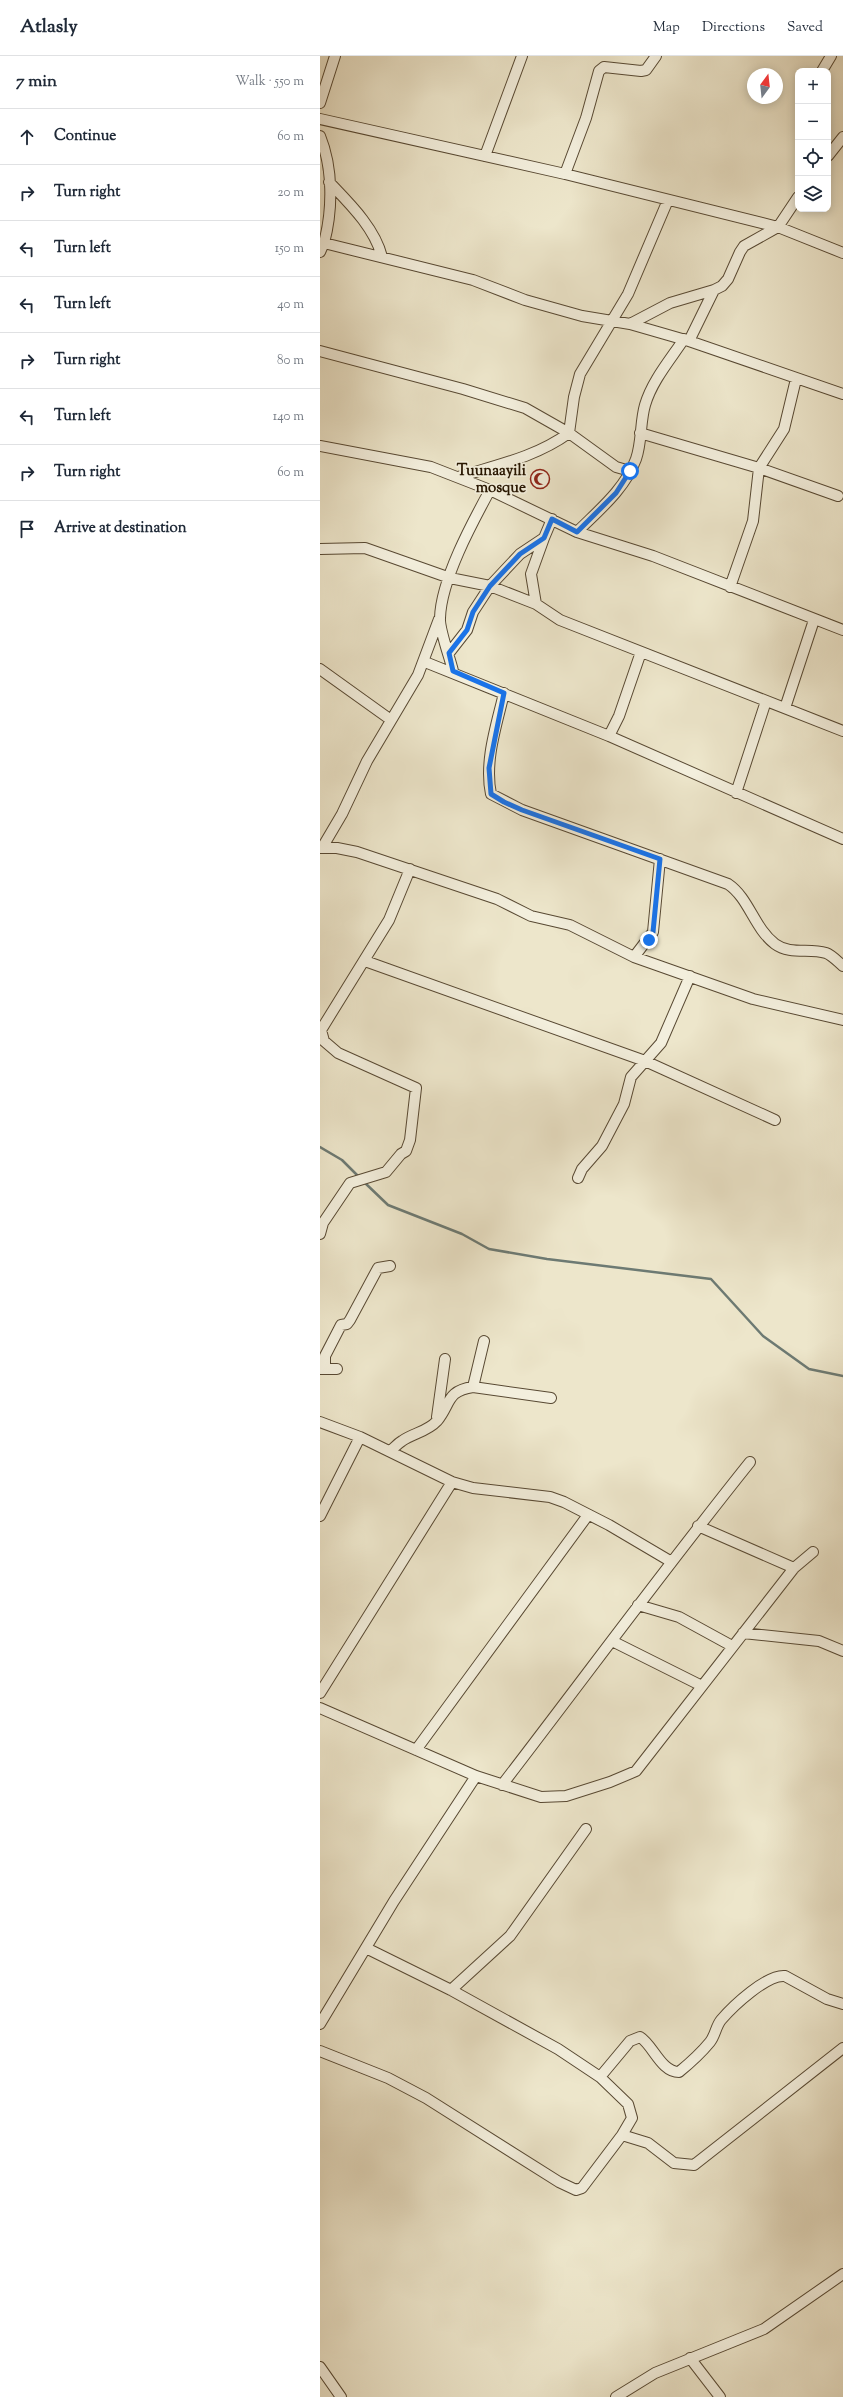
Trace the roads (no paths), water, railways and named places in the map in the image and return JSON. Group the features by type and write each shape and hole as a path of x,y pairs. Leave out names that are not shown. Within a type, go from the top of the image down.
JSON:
{"street":[{"path":"320,103 335,56"},
{"path":"485,156 522,56"},
{"path":"565,174 586,118 599,71 604,67 641,71 646,70 656,56"},
{"path":"824,68 831,56"},
{"path":"320,119 565,174 778,227 843,253"},
{"path":"320,136 326,152 329,182 330,222 322,248 382,257 473,280 525,300 582,316 630,324 686,340 843,394"},
{"path":"831,152 842,139"},
{"path":"329,182 349,202 372,234 379,246 382,257"},
{"path":"458,477 526,457 551,445 569,433 574,397 580,374 628,294 668,200"},
{"path":"630,324 670,303 714,290 722,286 728,279 744,246 778,227 795,202"},
{"path":"577,532 616,493 630,471 636,459 640,433 650,391 686,340 714,290"},
{"path":"320,351 463,389 525,408 569,433 616,467 630,471"},
{"path":"730,586 753,520 759,468 784,430 796,379"},
{"path":"640,433 759,468 838,496"},
{"path":"320,446 431,467 490,490 577,532 653,556 814,620 843,630"},
{"path":"490,490 458,556 450,578 440,619 425,662 391,720 321,848 357,852 497,899 531,916 570,925 634,957 753,999 843,1020"},
{"path":"536,604 531,574 552,519"},
{"path":"449,653 467,630 473,612 490,586 520,554 544,538"},
{"path":"320,549 365,548 450,578 490,586 536,604 560,620 843,731"},
{"path":"440,619 453,671"},
{"path":"785,708 814,620"},
{"path":"609,736 619,716 641,652"},
{"path":"425,662 453,671 609,736 736,794 843,839"},
{"path":"320,669 391,720"},
{"path":"504,693 489,768 491,794 522,810 728,884 737,890 749,911 775,944 789,950 827,953 843,966"},
{"path":"736,794 766,701"},
{"path":"634,957 653,932 660,859"},
{"path":"320,1234 323,1224 350,1183 386,1172 401,1154 406,1151 410,1140 416,1088 338,1053 324,1041 321,1030 332,1010 366,961 389,920 410,869"},
{"path":"366,961 645,1061 775,1120"},
{"path":"578,1178 582,1169 602,1146 624,1104 631,1077 661,1042 690,976"},
{"path":"337,1369 322,1368 325,1356 341,1325 347,1324 350,1320 378,1268 390,1266"},
{"path":"473,1387 484,1341"},
{"path":"437,1421 444,1359"},
{"path":"390,1451 402,1440 428,1428 437,1421 451,1396 461,1389 473,1387 551,1398"},
{"path":"320,1422 360,1437 452,1482 473,1488 550,1498 588,1515 670,1562"},
{"path":"320,1516 360,1437"},
{"path":"502,1785 612,1641 670,1562 750,1462"},
{"path":"320,1693 452,1482"},
{"path":"416,1750 588,1515"},
{"path":"698,1526 794,1568"},
{"path":"320,1708 476,1776 541,1797 566,1796 610,1782 636,1771 794,1568 813,1552"},
{"path":"638,1605 679,1617 732,1646"},
{"path":"743,1633 820,1641 843,1651"},
{"path":"612,1641 702,1686"},
{"path":"320,2024 323,2013 476,1776"},
{"path":"451,1990 510,1936 586,1829"},
{"path":"320,2051 388,2078 426,2098 559,2182 576,2190 582,2188 622,2135 632,2118 628,2104 600,2077 558,2049 451,1990 366,1948"},
{"path":"600,2077 630,2041 640,2037 646,2040 656,2056 672,2070 679,2072 712,2040 720,2021 737,2004 770,1978 778,1975 785,1976 826,1998 843,2004"},
{"path":"622,2135 648,2143 674,2164 694,2165 843,2048"},
{"path":"616,2397 655,2373 764,2328 843,2274"},
{"path":"690,2358 720,2397"},
{"path":"320,2367 341,2397"}],"waterway":[{"path":"320,1147 342,1160 359,1177"},
{"path":"364,1182 388,1205 462,1234 489,1249 547,1259 711,1279 763,1336 809,1369 843,1376"}],"place":[{"name":"Tuunaayili mosque","path":"540,479"}]}
